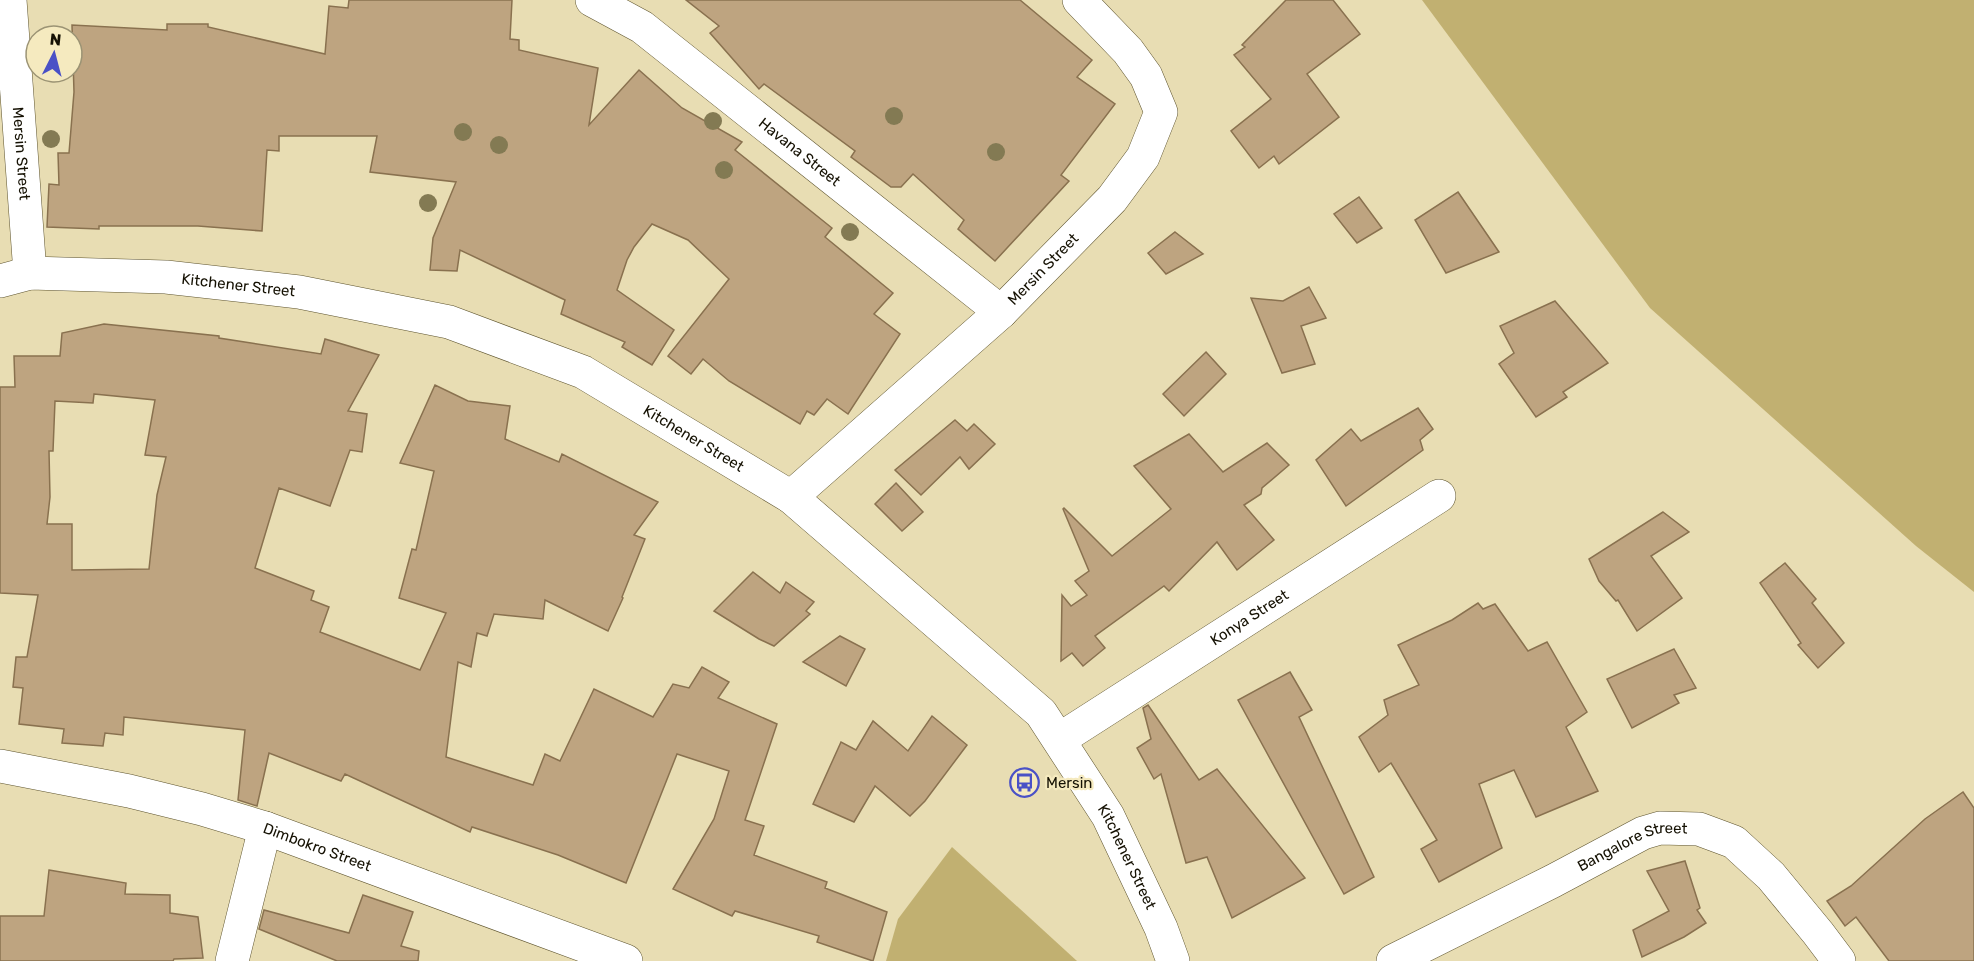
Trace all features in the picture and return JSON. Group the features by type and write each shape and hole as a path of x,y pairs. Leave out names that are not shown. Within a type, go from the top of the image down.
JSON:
{"street":[{"name":"Mersin Street","path":"10,0 15,277"},
{"name":"Havana Street","path":"592,0 642,27 1001,312"},
{"name":"Mersin Street","path":"791,497 1001,312 1112,199 1143,157 1161,112 1146,76 1128,51 1079,0"},
{"name":"Kitchener Street","path":"15,277 166,276 299,292 449,322 583,372 791,497 1041,713 1108,816 1161,928 1173,961"},
{"name":"Konya Street","path":"1060,739 1439,496"},
{"name":"Dimbokro Street","path":"0,766 129,791 202,809 264,828 626,961"},
{"path":"232,961 264,828"},
{"name":"Bangalore Street","path":"1394,961 1553,881 1643,832 1660,828 1699,829 1734,842 1771,876 1839,961"}],"shaded area":[{"path":"1422,0 1974,0 1974,592 1916,546 1650,308"},
{"path":"952,847 1077,961 886,961 898,919"}],"building":[{"path":"349,0 512,0 510,39 519,40 519,50 598,68 589,125 639,70 682,108 742,142 735,150 832,228 825,237 893,293 874,314 900,334 848,414 827,399 814,415 807,411 800,424 729,381 703,359 691,374 668,356 729,279 688,240 652,224 627,260 617,290 674,330 652,365 622,347 625,342 561,314 565,300 460,250 457,271 430,270 433,238 456,182 370,172 377,136 279,136 279,151 267,150 262,231 198,226 99,226 99,229 47,227 49,184 59,185 58,153 69,153 74,84 84,84 84,26 167,30 167,24 208,24 208,27 325,54 329,6 348,8"},
{"path":"686,0 1020,0 1092,60 1077,77 1115,104 1061,175 1069,181 995,261 958,229 964,220 913,174 901,187 891,187 851,157 855,151 764,84 759,89 710,33 719,26"},
{"path":"1286,0 1333,0 1360,34 1307,74 1339,117 1279,164 1274,156 1259,168 1231,131 1271,99 1234,55 1245,47 1242,45"},
{"path":"1458,192 1499,252 1446,273 1415,220"},
{"path":"1359,197 1382,228 1357,243 1334,214"},
{"path":"1175,232 1203,254 1166,274 1148,253"},
{"path":"1309,287 1326,318 1301,326 1315,364 1282,373 1251,298 1283,301"},
{"path":"1555,301 1608,363 1563,392 1567,397 1536,417 1499,364 1514,353 1500,326"},
{"path":"104,324 219,336 219,338 321,354 325,339 379,355 348,411 367,414 362,452 350,450 330,506 279,488 255,568 314,591 311,600 329,607 320,632 420,670 446,613 399,598 412,549 416,550 434,471 400,463 435,385 468,401 510,406 505,439 559,462 562,454 658,502 634,535 645,539 608,631 545,600 543,619 494,614 487,636 477,633 471,667 458,662 446,757 533,785 545,754 560,761 594,689 653,717 673,684 689,688 702,667 729,682 718,698 777,724 745,820 764,826 754,855 827,882 825,888 887,912 873,961 817,942 819,936 735,911 732,916 673,889 714,819 729,771 677,754 626,883 558,855 472,827 470,832 345,774 341,781 269,753 257,806 238,800 245,730 124,717 123,735 105,733 103,746 62,743 64,729 19,724 23,688 13,687 16,657 27,657 38,595 0,593 0,387 15,387 14,356 60,356 62,333","holes":["94,394 155,400 145,455 166,457 157,495 149,569 72,570 72,524 47,524 50,497 49,451 53,451 55,401 93,403"]},
{"path":"1206,352 1226,374 1184,416 1163,394"},
{"path":"1418,408 1433,429 1420,440 1423,450 1346,506 1316,460 1351,429 1361,441"},
{"path":"955,420 967,431 974,424 995,444 969,469 960,457 921,495 895,470"},
{"path":"1189,434 1223,472 1267,443 1289,465 1262,488 1261,494 1244,505 1274,540 1237,570 1217,542 1169,591 1164,586 1095,636 1105,648 1083,666 1072,653 1061,661 1062,595 1071,606 1087,595 1075,581 1089,571 1063,509 1112,556 1171,509 1134,466"},
{"path":"896,483 923,512 902,531 875,504"},
{"path":"1663,512 1689,532 1651,556 1682,598 1637,631 1618,600 1616,601 1599,581 1589,559"},
{"path":"1785,563 1816,599 1812,603 1844,643 1818,668 1798,645 1801,643 1760,583"},
{"path":"753,572 780,593 786,582 814,602 806,611 810,614 774,646 714,611"},
{"path":"1478,603 1483,609 1495,604 1528,651 1547,642 1587,712 1566,727 1598,791 1536,817 1514,770 1479,784 1502,848 1439,882 1421,849 1437,840 1391,763 1379,772 1359,737 1388,715 1384,700 1419,685 1398,645 1452,620"},
{"path":"840,636 865,649 846,686 803,662"},
{"path":"1674,649 1696,688 1674,695 1679,703 1632,728 1607,679"},
{"path":"1290,672 1312,710 1299,717 1374,877 1344,894 1238,700"},
{"path":"1148,705 1199,780 1217,769 1305,878 1232,918 1207,857 1186,863 1161,774 1154,779 1137,748 1151,739 1143,708"},
{"path":"932,716 967,745 925,801 910,816 875,786 854,822 813,804 841,742 856,750 873,721 908,751"},
{"path":"1963,792 1974,808 1974,961 1889,961 1856,917 1845,926 1827,901 1851,886 1925,819"},
{"path":"1685,861 1700,908 1697,910 1706,923 1684,937 1642,957 1633,930 1669,911 1647,871"},
{"path":"49,870 126,883 125,894 170,895 170,913 198,917 203,958 174,959 173,961 0,961 0,916 44,916"},
{"path":"363,895 413,912 401,946 419,951 418,961 337,961 259,929 264,910 349,933"}],"place":[{"name":"Mersin","path":"1025,783"}]}
